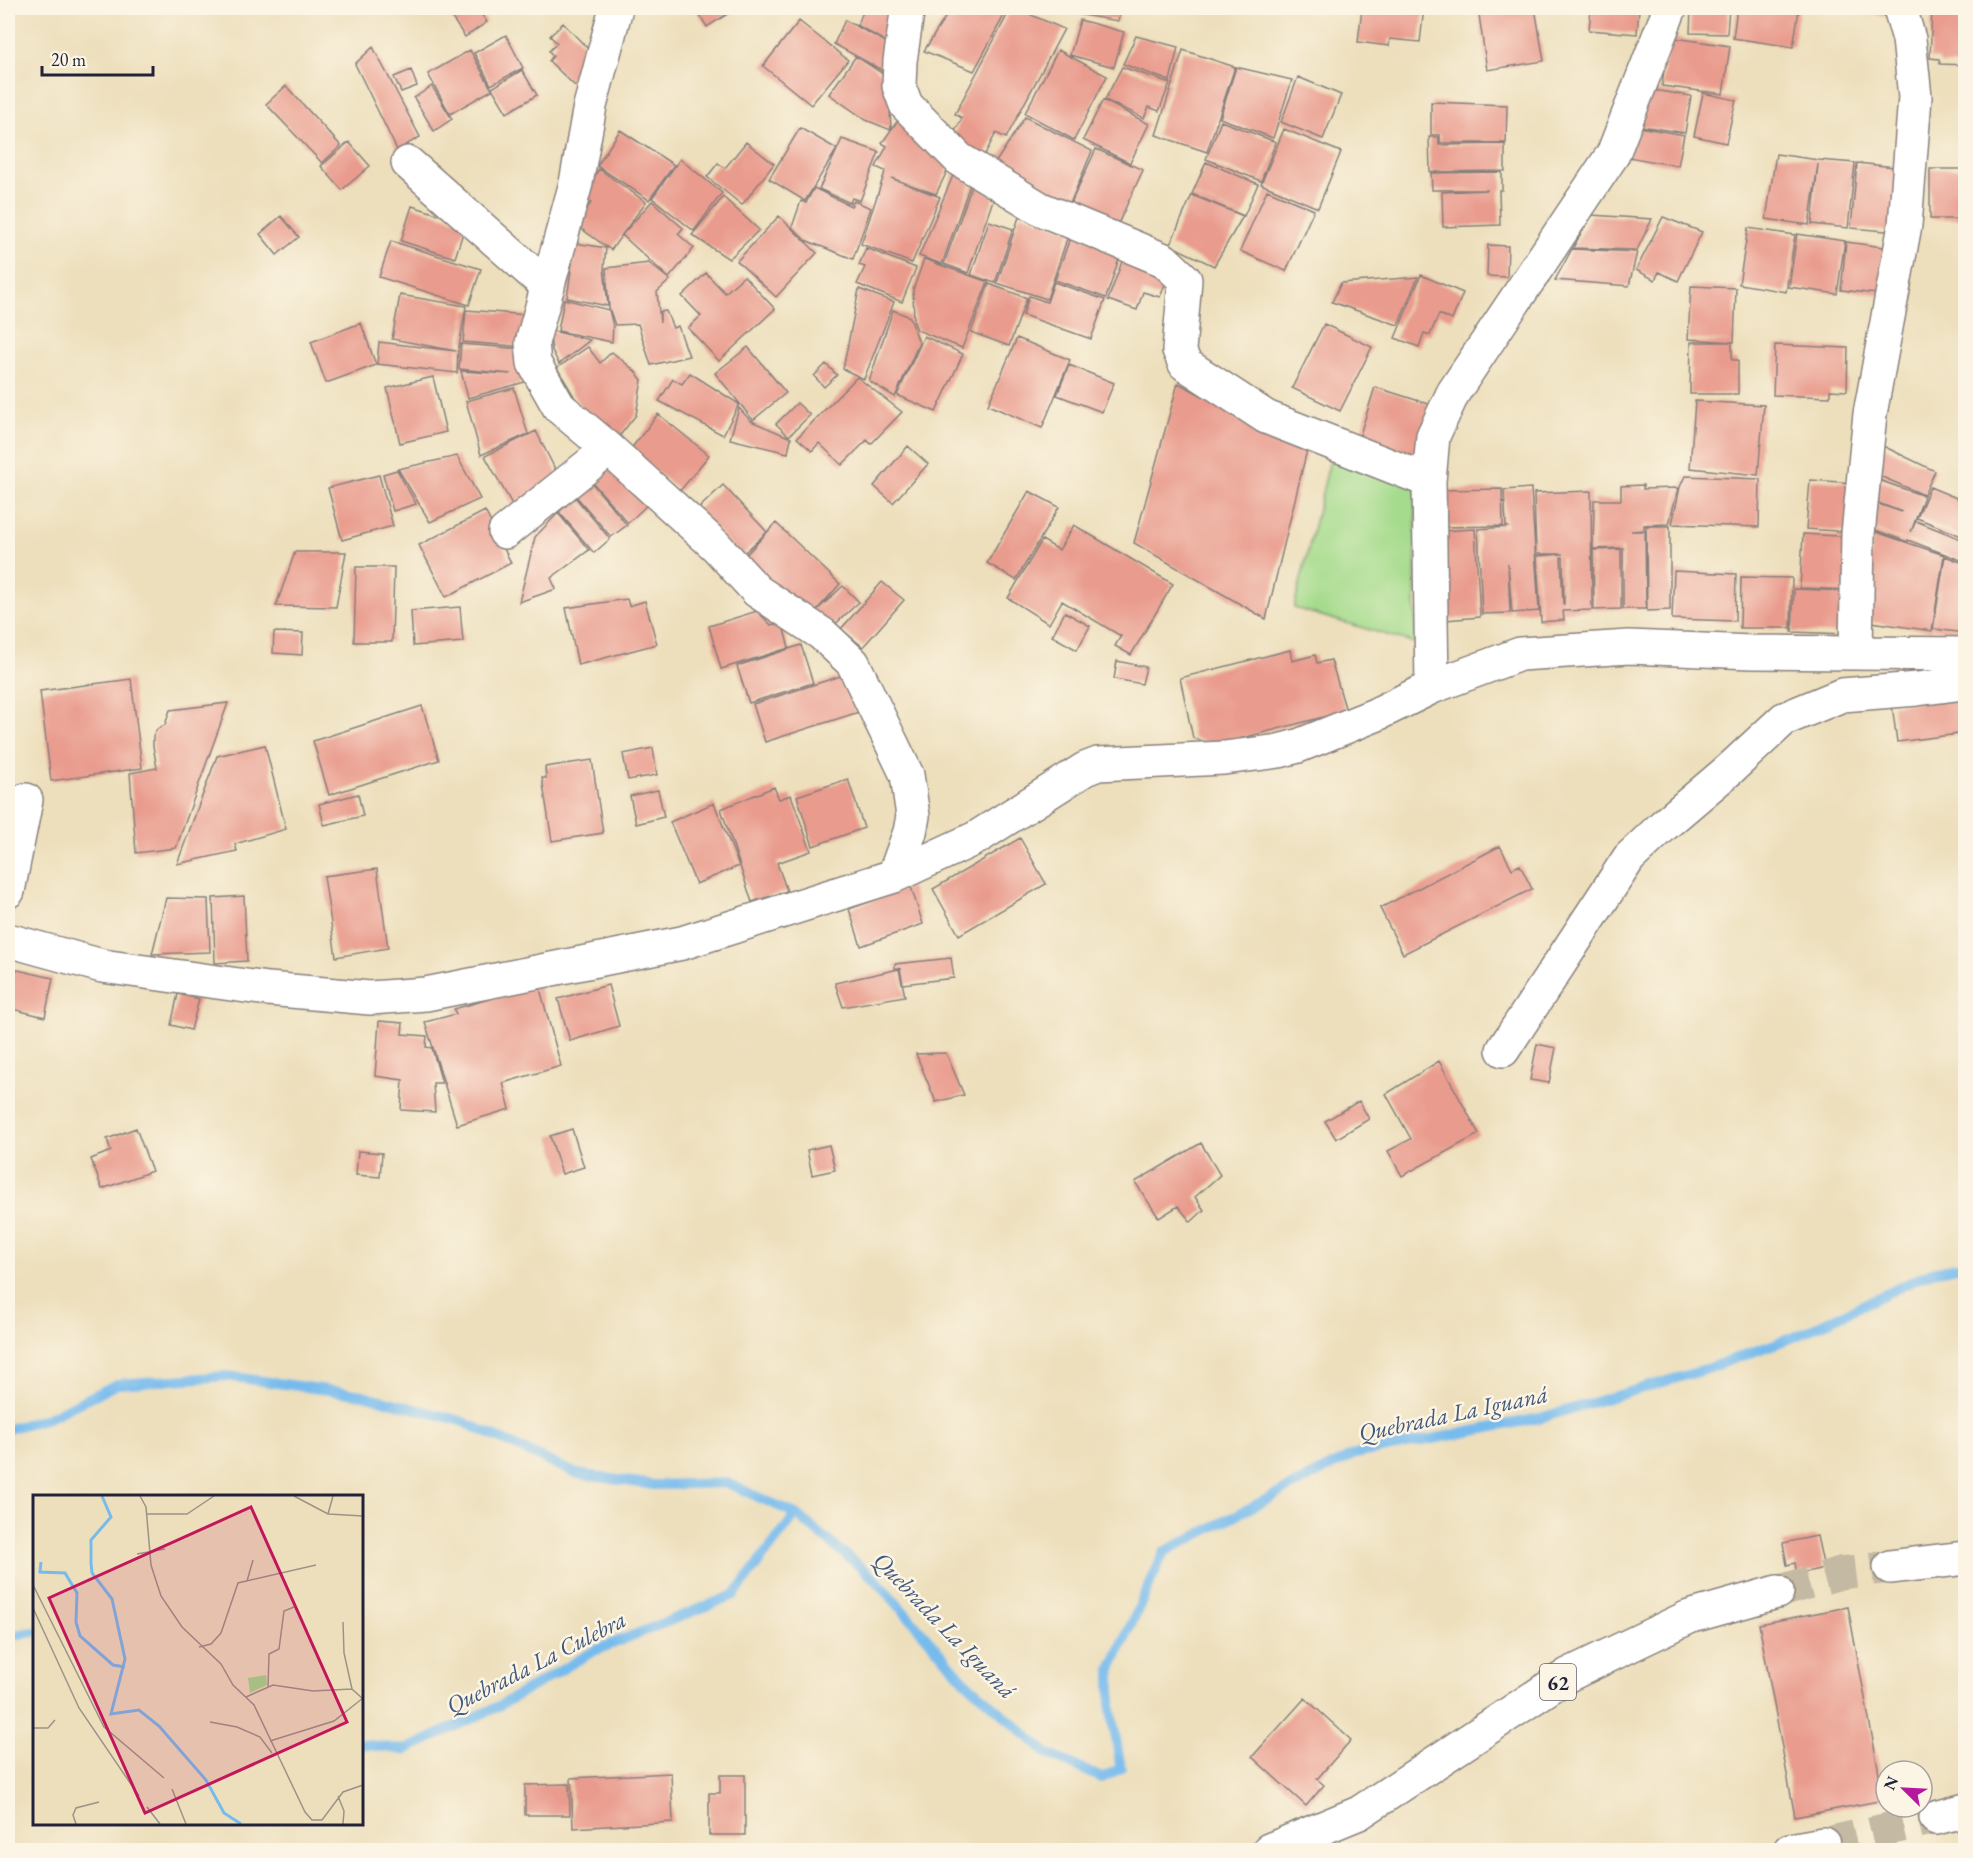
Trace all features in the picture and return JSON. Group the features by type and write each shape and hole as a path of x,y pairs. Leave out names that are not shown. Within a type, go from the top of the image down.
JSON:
{"main road":[{"path":"615,8 590,106 576,183 532,343 534,363 559,407 716,546 757,591 822,634 853,663 908,775 913,816 910,832 894,876"},
{"path":"1432,687 1430,481 1433,436 1453,393 1613,154 1670,8"},
{"path":"1856,652 1858,534 1869,425 1905,225 1915,97 1909,39 1900,8"},
{"path":"907,13 899,86 906,105 959,159 1041,209 1164,260 1175,268 1185,280 1179,351 1185,364 1266,417 1430,481"},
{"path":"408,163 548,287"},
{"path":"505,531 609,449"},
{"path":"8,940 102,966 268,989 370,998 426,994 682,943 894,876 976,838 1098,764 1224,758 1279,751 1298,746 1375,715 1432,687 1520,654 1629,647 1752,652 1965,654"},
{"path":"1503,1050 1629,858 1664,825 1730,770 1784,719 1842,695 1917,689 1965,680"},
{"path":"8,891 26,800"},
{"path":"1890,1567 1965,1558"},
{"name":"62","path":"1269,1851 1359,1813 1568,1675 1689,1617 1777,1592"},
{"path":"1790,1851 1823,1844"}],"green space":[{"path":"1330,460 1416,485 1415,643 1294,608"}],"building":[{"path":"445,8 477,8 487,22 465,37"},
{"path":"695,8 737,8 707,27"},
{"path":"865,8 883,8 897,16 887,73 834,44 845,20 886,42 857,25"},
{"path":"951,8 1008,8 974,71 924,51"},
{"path":"1011,8 1064,29 1006,138 996,133 984,156 951,139 962,118 955,114"},
{"path":"1059,8 1121,8 1118,21 1058,11"},
{"path":"1362,8 1424,8 1420,42 1390,39 1389,46 1358,42"},
{"path":"1478,8 1535,8 1544,61 1487,70"},
{"path":"1591,8 1639,8 1637,34 1589,30"},
{"path":"1691,8 1729,8 1727,34 1690,33"},
{"path":"1737,8 1799,10 1793,47 1733,38"},
{"path":"1890,8 1891,17 1849,9"},
{"path":"1932,9 1966,11 1966,65 1940,64 1939,59 1930,58"},
{"path":"1080,20 1124,32 1114,67 1070,55"},
{"path":"799,21 848,60 811,105 763,66"},
{"path":"563,23 593,54 588,73 575,86 549,61 553,56 549,51 557,43 550,36"},
{"path":"506,35 523,68 491,85 474,53"},
{"path":"1136,36 1178,47 1170,81 1123,64"},
{"path":"1668,37 1730,46 1723,94 1662,86"},
{"path":"373,47 420,137 397,150 355,64"},
{"path":"470,50 492,90 450,114 428,74"},
{"path":"1058,50 1107,76 1074,140 1025,113"},
{"path":"1183,50 1235,67 1207,152 1156,135"},
{"path":"856,56 888,77 891,130 866,120 829,94"},
{"path":"1122,67 1170,83 1159,111 1149,107 1144,118 1105,100"},
{"path":"1236,67 1292,80 1273,138 1220,118"},
{"path":"411,70 417,86 401,92 394,77"},
{"path":"522,70 537,95 507,113 492,88"},
{"path":"1298,77 1341,95 1323,139 1281,122"},
{"path":"286,86 341,146 322,163 266,104"},
{"path":"432,86 452,119 434,131 414,98"},
{"path":"1647,89 1691,96 1685,133 1641,126"},
{"path":"1703,93 1736,100 1726,143 1694,136"},
{"path":"1103,100 1149,124 1130,163 1083,140"},
{"path":"1431,102 1507,105 1506,143 1440,143 1440,135 1431,135"},
{"path":"1025,117 1092,151 1069,206 992,168"},
{"path":"899,119 923,134 918,142 952,161 936,194 891,178 940,197 912,263 861,244 885,171 876,167 887,146 882,143"},
{"path":"1221,121 1276,142 1261,181 1206,159"},
{"path":"1634,126 1684,135 1678,166 1628,157"},
{"path":"800,128 837,149 805,201 769,179"},
{"path":"1284,129 1341,152 1318,208 1261,184"},
{"path":"620,130 674,165 649,200 597,166"},
{"path":"1429,137 1439,137 1439,145 1505,144 1505,171 1430,172"},
{"path":"842,139 879,152 860,201 852,198 850,203 819,189"},
{"path":"349,142 370,166 342,190 321,166"},
{"path":"746,142 774,164 742,205 707,177 718,163 725,168"},
{"path":"1096,149 1143,170 1117,226 1070,205"},
{"path":"1776,154 1855,163 1848,228 1812,224 1818,164 1809,225 1766,219"},
{"path":"680,159 722,193 694,231 652,198"},
{"path":"1206,162 1258,184 1244,216 1192,194"},
{"path":"1857,163 1904,168 1898,232 1851,228"},
{"path":"599,169 646,202 611,250 576,225 591,203 581,197"},
{"path":"1930,169 1966,169 1966,219 1930,219"},
{"path":"955,171 972,179 942,264 919,256"},
{"path":"1502,172 1502,190 1499,190 1500,225 1443,227 1442,192 1488,190 1432,190 1431,173"},
{"path":"974,180 994,197 968,273 944,264"},
{"path":"814,188 851,206 854,201 871,208 853,259 805,240 792,227 801,201 806,203"},
{"path":"1267,190 1314,210 1286,271 1240,251"},
{"path":"1192,195 1243,216 1214,266 1170,245"},
{"path":"723,197 759,230 729,259 692,235"},
{"path":"652,201 683,228 678,234 694,248 669,278 622,235"},
{"path":"412,206 466,223 455,258 401,241"},
{"path":"1020,214 1070,230 1047,299 997,283"},
{"path":"1591,215 1652,219 1637,250 1573,248"},
{"path":"281,216 299,237 277,255 260,234"},
{"path":"779,216 817,253 776,297 737,261"},
{"path":"1663,217 1702,232 1678,281 1659,272 1655,280 1636,270"},
{"path":"989,221 1013,229 995,283 971,275"},
{"path":"1748,228 1795,235 1786,292 1739,284"},
{"path":"1072,233 1122,250 1106,298 1055,280"},
{"path":"1797,234 1845,241 1837,294 1789,287"},
{"path":"391,241 481,269 469,305 379,277"},
{"path":"1846,242 1891,248 1886,295 1841,290"},
{"path":"575,243 606,248 604,268 608,306 567,298"},
{"path":"1488,245 1508,246 1507,277 1487,276"},
{"path":"866,248 916,268 902,302 857,284 865,267 859,265"},
{"path":"1572,249 1637,252 1629,286 1555,280"},
{"path":"1124,256 1168,277 1160,297 1143,292 1137,310 1108,300"},
{"path":"924,259 988,282 962,348 917,330 914,322 913,290"},
{"path":"649,263 670,280 657,292 660,323 660,312 666,311 673,328 678,326 689,356 651,365 638,324 615,325 609,308 606,268"},
{"path":"706,273 725,293 744,276 775,309 719,361 688,328 701,316 682,296"},
{"path":"1421,275 1463,293 1452,320 1439,314 1430,335 1424,333 1419,347 1395,338"},
{"path":"1418,277 1398,325 1332,302 1341,283"},
{"path":"1054,282 1105,300 1091,339 1023,315 1029,296 1047,302"},
{"path":"989,284 1027,298 1009,346 971,332"},
{"path":"1691,286 1736,288 1734,342 1688,339"},
{"path":"859,289 894,302 864,379 843,369"},
{"path":"400,295 466,306 458,352 457,373 377,364 379,342 456,351 392,339"},
{"path":"564,299 609,310 613,326 612,342 558,331"},
{"path":"466,310 528,315 526,347 463,342"},
{"path":"893,310 910,317 919,343 895,397 869,381"},
{"path":"361,323 376,365 326,383 311,342"},
{"path":"1324,324 1372,347 1340,411 1292,388"},
{"path":"549,330 590,340 559,364 552,350"},
{"path":"924,336 963,354 936,412 897,395"},
{"path":"1017,338 1070,360 1042,428 988,405"},
{"path":"1691,342 1732,342 1732,360 1738,360 1738,394 1690,394"},
{"path":"461,344 525,349 525,382 468,398 461,371 511,374 459,369"},
{"path":"1775,345 1848,348 1847,391 1830,390 1830,397 1773,395"},
{"path":"588,347 600,363 612,352 635,371 642,380 636,415 614,443 581,408 557,368"},
{"path":"748,347 786,393 753,420 715,373"},
{"path":"826,364 837,375 824,387 814,376"},
{"path":"1069,365 1114,383 1102,412 1057,395"},
{"path":"690,373 739,404 723,435 659,401 673,379 682,384"},
{"path":"433,377 446,432 400,443 387,388"},
{"path":"857,377 902,412 871,444 867,440 842,465 819,443 812,451 797,438"},
{"path":"1178,383 1307,450 1266,619 1134,543"},
{"path":"1375,387 1435,406 1417,462 1357,444"},
{"path":"514,388 528,434 481,455 466,401"},
{"path":"1695,401 1764,405 1758,475 1690,468"},
{"path":"797,403 810,415 789,436 776,424"},
{"path":"739,408 751,421 791,438 788,453 730,439"},
{"path":"658,414 709,455 680,491 630,450"},
{"path":"536,431 560,479 518,515 485,456"},
{"path":"1881,445 1935,471 1924,495 1873,473"},
{"path":"908,446 928,464 893,503 874,486"},
{"path":"457,456 480,499 430,522 398,469"},
{"path":"612,466 647,505 628,523 593,483"},
{"path":"397,470 416,504 393,511 383,474"},
{"path":"379,475 393,526 342,540 328,488"},
{"path":"1685,476 1760,479 1759,527 1672,524 1680,487"},
{"path":"1876,479 1924,496 1911,532 1916,521 1966,541 1966,562 1867,527 1875,503 1902,512 1868,499"},
{"path":"1810,480 1855,483 1852,532 1806,529"},
{"path":"592,483 627,525 611,537 576,496"},
{"path":"723,485 767,532 741,556 697,510"},
{"path":"1643,485 1643,489 1678,488 1669,524 1644,525 1644,530 1631,531 1645,531 1646,609 1623,609 1623,548 1593,549 1594,500 1621,500 1621,486"},
{"path":"1930,487 1966,502 1966,538 1917,518"},
{"path":"1531,488 1539,611 1512,613 1508,563 1510,613 1482,614 1478,529 1508,527 1506,526 1504,490"},
{"path":"1502,489 1503,526 1441,527 1441,490"},
{"path":"1029,491 1059,507 1016,580 987,563"},
{"path":"1591,491 1592,610 1563,611 1564,620 1541,622 1537,556 1563,554 1536,554 1534,493","holes":["1561,557 1563,557 1564,604"]},
{"path":"575,497 610,539 594,553 559,512"},
{"path":"485,511 511,563 446,597 419,545"},
{"path":"558,513 589,550 551,578 556,589 519,602 535,537"},
{"path":"776,523 840,584 816,611 843,586 859,602 829,630 807,619 743,558"},
{"path":"1074,525 1173,584 1131,655 1115,646 1121,636 1062,601 1049,624 1008,598 1042,540 1059,550"},
{"path":"1646,526 1670,526 1670,610 1647,611"},
{"path":"1475,529 1480,617 1446,620 1441,531"},
{"path":"1873,531 1944,555 1932,631 1865,621"},
{"path":"1803,534 1853,537 1849,590 1800,588"},
{"path":"1621,549 1621,609 1594,610 1593,550"},
{"path":"295,552 346,552 336,607 276,606"},
{"path":"1945,556 1966,564 1966,633 1933,629"},
{"path":"356,567 394,567 392,642 354,642"},
{"path":"1674,571 1736,574 1735,621 1672,619"},
{"path":"1741,577 1792,578 1791,628 1740,628"},
{"path":"882,582 904,600 863,647 841,629"},
{"path":"1794,589 1850,591 1848,634 1792,632"},
{"path":"627,599 629,606 645,601 657,644 578,665 566,608"},
{"path":"460,607 463,642 413,646 411,611"},
{"path":"757,611 771,625 782,622 789,648 721,669 709,626"},
{"path":"1065,612 1090,626 1077,650 1052,636"},
{"path":"274,632 303,633 302,655 273,653"},
{"path":"801,645 813,683 749,703 737,666"},
{"path":"1290,650 1292,661 1315,655 1317,663 1331,660 1346,711 1216,745 1193,738 1180,678"},
{"path":"1117,661 1146,667 1142,684 1114,679"},
{"path":"847,674 859,712 765,742 753,704"},
{"path":"131,679 142,768 51,781 40,691"},
{"path":"1966,695 1966,733 1897,742 1892,705"},
{"path":"228,703 176,848 136,853 130,773 157,768 153,736 157,729 165,725 170,710"},
{"path":"422,706 439,760 329,795 313,741"},
{"path":"265,745 286,829 235,844 237,851 177,864 217,756"},
{"path":"653,748 657,775 628,780 623,754"},
{"path":"592,760 603,833 552,841 542,778 546,778 545,767"},
{"path":"848,779 864,828 813,846 797,796"},
{"path":"774,787 779,799 791,795 811,851 777,863 787,891 752,902 721,809"},
{"path":"658,790 664,817 636,824 630,796"},
{"path":"358,794 363,816 324,825 319,804"},
{"path":"714,803 739,866 696,884 670,822"},
{"path":"1020,838 1046,884 959,935 933,889"},
{"path":"1500,846 1512,869 1520,865 1532,889 1403,954 1380,908"},
{"path":"377,869 388,948 336,957 324,876"},
{"path":"911,887 923,924 861,946 849,909"},
{"path":"244,896 247,961 215,963 213,898"},
{"path":"166,898 208,899 210,952 152,954"},
{"path":"951,958 954,978 903,984 900,969 902,969 895,968 895,964"},
{"path":"9,968 53,978 45,1017 8,1008"},
{"path":"899,969 905,996 843,1007 835,983"},
{"path":"539,985 561,1066 503,1083 510,1109 457,1125 425,1022 456,1014 454,1009"},
{"path":"608,985 619,1026 570,1041 558,999"},
{"path":"178,994 199,999 191,1030 171,1025"},
{"path":"379,1021 403,1023 402,1034 427,1036 426,1047 432,1048 442,1083 433,1083 435,1112 401,1110 403,1080 375,1076"},
{"path":"1537,1044 1556,1048 1549,1083 1530,1080"},
{"path":"946,1053 964,1095 936,1102 916,1054"},
{"path":"1439,1061 1479,1134 1402,1176 1388,1151 1411,1139 1386,1094"},
{"path":"1359,1101 1369,1119 1336,1139 1325,1121"},
{"path":"136,1128 152,1171 102,1189 91,1159 111,1151 107,1139"},
{"path":"572,1129 584,1167 562,1174 550,1136"},
{"path":"1201,1143 1220,1175 1195,1197 1204,1210 1191,1222 1178,1206 1159,1218 1135,1182"},
{"path":"829,1145 835,1170 812,1175 807,1150"},
{"path":"358,1151 382,1153 380,1177 356,1175"},
{"path":"1817,1536 1824,1568 1797,1574 1795,1563 1787,1565 1783,1543"},
{"path":"1848,1607 1876,1759 1874,1759 1874,1802 1795,1817 1759,1624"},
{"path":"1305,1698 1351,1740 1317,1779 1324,1785 1306,1806 1252,1757"},
{"path":"671,1773 673,1822 573,1828 571,1778"},
{"path":"720,1775 745,1775 745,1835 709,1835 709,1793 720,1793"},
{"path":"569,1784 570,1815 525,1815 525,1785"}],"waterway":[{"name":"Quebrada La Iguaná","path":"8,1429 48,1418 117,1384 227,1376 363,1395 461,1421 577,1474 654,1485 727,1483 796,1514 876,1580 965,1681 1048,1754 1102,1778 1121,1768 1111,1710 1111,1669 1164,1552 1355,1454 1540,1418 1701,1371 1799,1335 1932,1272 1966,1265"},
{"name":"Quebrada La Culebra","path":"363,1744 405,1750 499,1706 594,1651 734,1595 796,1514"},
{"name":"Quebrada La Culebra","path":"8,1636 33,1632"}],"tunnel":[{"path":"1777,1592 1840,1573 1890,1567"},
{"path":"1823,1844 1936,1818"}]}
